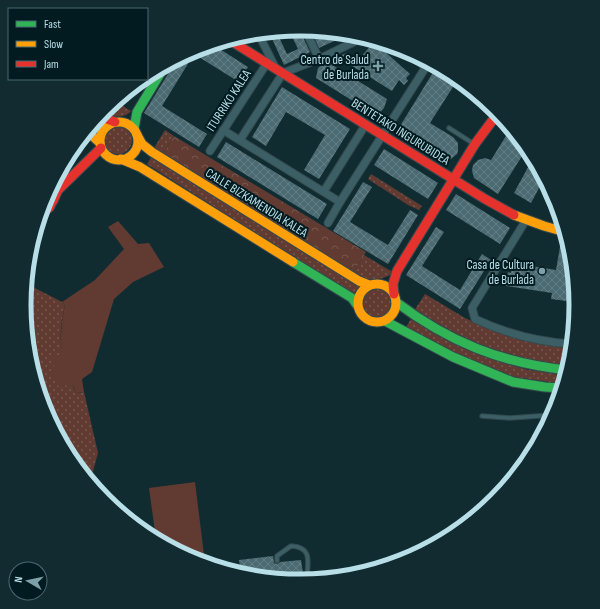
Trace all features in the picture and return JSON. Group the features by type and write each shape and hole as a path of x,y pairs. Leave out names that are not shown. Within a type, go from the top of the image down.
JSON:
{"main road":[{"name":"BENTETAKO INGURUBIDEA","path":"236,44 485,199 526,220 559,230"},
{"path":"135,132 137,112 158,77"},
{"path":"57,189 88,163 100,145 100,137 105,127 119,122 137,112"},
{"path":"91,136 100,145 107,156 116,160 128,157 133,153 138,141 135,132 130,126 106,118"},
{"path":"121,159 140,167 352,298 359,311 367,320 379,322 385,321 393,313 395,298 393,284 397,271 475,144 494,118"},
{"name":"CALLE BIZKAMENDIA KALEA","path":"135,132 142,144 152,152 359,281 369,285"},
{"path":"88,163 107,156"},
{"path":"380,284 397,271"},
{"path":"357,305 360,293 369,285 380,284 386,286 395,298 414,316 460,343 517,363 546,369 561,370"},
{"path":"385,321 453,357 513,382 556,388"}],"street":[{"path":"308,36 319,59"},
{"path":"261,39 280,71"},
{"path":"240,140 280,71 319,59 355,42"},
{"name":"ITURRIKO KALEA","path":"210,151 267,63"},
{"path":"328,223 426,67"},
{"path":"324,192 366,124"},
{"path":"223,130 340,202"},
{"path":"526,220 472,308 475,319 493,328 520,337 566,343"}],"lane":[{"path":"449,128 475,144"},
{"path":"482,416 510,418 545,416"},
{"path":"277,561 277,556 291,546 304,550 307,552 308,574"}],"green space":[{"path":"120,104 131,111 124,116 109,115"},
{"path":"118,126 128,130 132,140 128,150 118,154 108,150 104,140 108,130"},
{"path":"165,130 174,136 163,154 154,148"},
{"path":"174,136 366,252 353,273 163,154"},
{"path":"152,156 360,286 354,296 147,164"},
{"path":"371,174 422,206 419,210 408,205 368,179"},
{"path":"118,221 138,244 149,243 164,267 133,282 114,299 92,372 82,379 84,392 76,393 73,385 58,386 52,373 54,372 53,355 62,355 61,330 65,305 62,302 95,280 124,249 108,227"},
{"path":"364,255 394,273 374,280 364,278 353,273"},
{"path":"32,282 35,288 65,305 61,330 64,360 76,393 84,392 98,453 92,474 76,454 51,407 40,374 33,340 31,304"},
{"path":"377,289 387,293 391,303 387,313 377,317 367,313 363,303 367,293"},
{"path":"425,294 465,318 491,330 516,338 566,346 562,366 523,362 455,336 414,311"},
{"path":"411,319 509,364 528,370 560,373 557,383 514,377 469,361 406,327"},
{"path":"195,482 204,555 181,546 155,530 149,488"}],"building":[{"path":"279,36 287,54 298,49 292,36 302,36 310,52 284,65 271,37"},
{"path":"314,36 339,39 319,48"},
{"name":"Centro de Salud de Burlada","path":"371,45 381,49 410,74 406,78 408,81 404,85 399,80 392,91 338,57 346,53 358,60"},
{"path":"219,48 248,67 239,82 197,56"},
{"path":"191,59 162,106 207,134 199,147 144,113 171,69"},
{"path":"326,61 387,99 384,108 377,116 316,78 318,68"},
{"path":"433,72 454,85 430,123 453,137 458,143 457,154 451,159 447,160 440,158 397,131"},
{"path":"282,87 350,129 319,179 304,170 325,135 286,112 266,146 252,137"},
{"path":"133,94 128,102 125,100"},
{"path":"507,134 523,154 498,194 474,178 472,171 473,165 478,160 485,158 491,160"},
{"path":"226,142 327,204 318,219 217,157"},
{"path":"384,149 438,183 428,199 374,165"},
{"path":"530,164 543,190 539,188 531,203 514,193"},
{"path":"363,182 372,187 350,222 388,245 410,210 418,215 388,264 333,231"},
{"path":"456,194 510,228 500,244 446,210"},
{"path":"436,227 444,232 422,266 460,290 482,254 491,260 460,309 406,275"},
{"name":"Casa de Cultura de Burlada","path":"561,241 567,269 569,301 551,299 552,293 506,286 508,272 511,273 513,263 556,270"},
{"path":"273,556 274,563 277,564 280,562 301,560 303,574 282,573 248,568 240,566 239,560"}],"traffic: fast":[{"path":"134,129 137,112 158,77"},
{"path":"293,262 352,298 357,305"},
{"path":"396,302 436,329 477,348 520,362 561,369"},
{"path":"385,321 453,357 513,382 556,388"}],"traffic: slow":[{"path":"115,122 123,122 135,131 138,141 135,151 129,157 123,160 115,160 103,151 100,145 100,137 109,125 115,122"},
{"path":"92,135 100,143"},
{"path":"137,135 142,144 152,152 359,281 369,285"},
{"path":"121,159 140,167 293,262"},
{"path":"514,215 559,230"},
{"path":"373,284 381,284 391,289 395,296 396,303 395,310 391,317 381,322 373,322 363,317 361,314 358,307 358,299 363,289 366,287 373,284"}],"traffic: jam":[{"path":"236,44 485,199 514,215"},
{"path":"394,294 393,284 397,271 475,144 494,118"},
{"path":"106,119 115,122"},
{"path":"53,201 58,190 101,148"},
{"path":"49,208 51,202"}],"place":[{"name":"Centro de Salud de Burlada","path":"378,66"},
{"name":"Casa de Cultura de Burlada","path":"542,271"}]}
